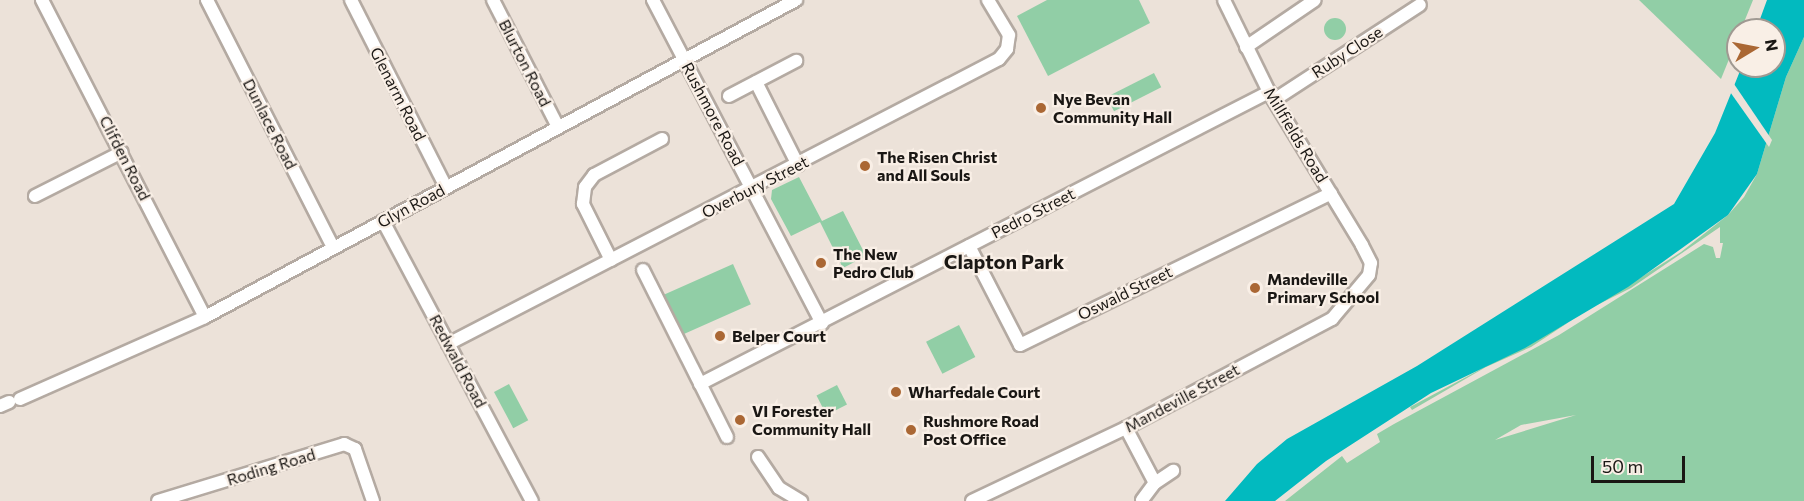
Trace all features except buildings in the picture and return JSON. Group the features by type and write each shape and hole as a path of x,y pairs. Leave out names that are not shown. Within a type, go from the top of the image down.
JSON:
{"street":[{"name":"Clifden Road","path":"42,0 205,317"},
{"name":"Dunlace Road","path":"207,0 333,247"},
{"name":"Glenarm Road","path":"351,0 446,187"},
{"name":"Blurton Road","path":"493,0 558,127"},
{"name":"Rushmore Road","path":"653,0 822,323"},
{"name":"Glyn Road","path":"9,402 205,317 796,0"},
{"name":"Overbury Street","path":"448,344 752,189 999,59 1007,49 1009,35 988,0"},
{"name":"Millfields Road","path":"1224,0 1271,96 1331,193 1371,267"},
{"path":"1246,47 1315,0"},
{"name":"Ruby Close","path":"1271,96 1420,5"},
{"path":"729,96 796,61"},
{"path":"756,82 798,165"},
{"name":"Pedro Street","path":"700,384 969,246 1271,96"},
{"path":"611,260 583,204 585,187 594,175 662,139"},
{"path":"35,195 122,152"},
{"name":"Oswald Street","path":"969,246 1020,345 1331,193"},
{"name":"Redwald Road","path":"383,221 532,501"},
{"name":"Mandeville Street","path":"972,501 1126,428 1332,319 1353,297 1371,267"},
{"path":"643,270 727,437"},
{"path":"1126,428 1155,483"},
{"name":"Roding Road","path":"158,501 350,445 373,501"},
{"path":"758,457 779,488 801,501"},
{"path":"1142,500 1155,483 1173,471"}],"green space":[{"path":"1047,0 1139,0 1150,23 1048,76 1017,16"},
{"path":"1639,0 1753,0 1746,18 1726,18 1726,67 1721,79"},
{"path":"1331,18 1339,18 1346,25 1346,33 1339,40 1331,40 1324,33 1324,25"},
{"path":"1804,37 1804,501 1285,501 1342,456 1347,463 1380,442 1377,434 1559,335 1704,244 1713,247 1716,258 1720,258 1723,243 1720,243 1720,227 1631,288 1597,305 1681,252 1728,215 1744,197 1757,174 1786,77","holes":["1576,415 1495,440 1521,425"]},
{"path":"1154,73 1161,87 1114,111 1107,97"},
{"path":"799,177 822,221 843,211 866,256 843,268 820,222 791,236 771,199 772,190"},
{"path":"733,264 751,304 681,336 663,295"},
{"path":"1569,322 1531,347 1486,367 1412,410 1410,407"},
{"path":"959,325 975,357 942,374 926,342"},
{"path":"509,384 528,420 513,428 494,392"},
{"path":"837,385 847,405 826,415 817,395"}],"water":[{"path":"1767,0 1804,0 1804,37 1786,77 1786,18 1760,18"},
{"path":"1737,78 1786,78 1757,174 1728,215 1628,287 1525,348 1431,393 1326,461 1275,501 1225,501 1257,464 1287,439 1417,366 1674,204 1715,133"}],"pier":[{"path":"1732,81 1772,140 1769,147 1728,89"}],"place":[{"name":"Nye Bevan Community Hall","path":"1041,108"},
{"name":"The Risen Christ and All Souls","path":"865,166"},
{"name":"The New Pedro Club","path":"821,263"},
{"name":"Mandeville Primary School","path":"1255,288"},
{"name":"Belper Court","path":"720,336"},
{"name":"Wharfedale Court","path":"896,392"},
{"name":"VI Forester Community Hall","path":"740,420"},
{"name":"Rushmore Road Post Office","path":"911,430"}],"district":[{"name":"Clapton Park","path":"1004,261"}]}
